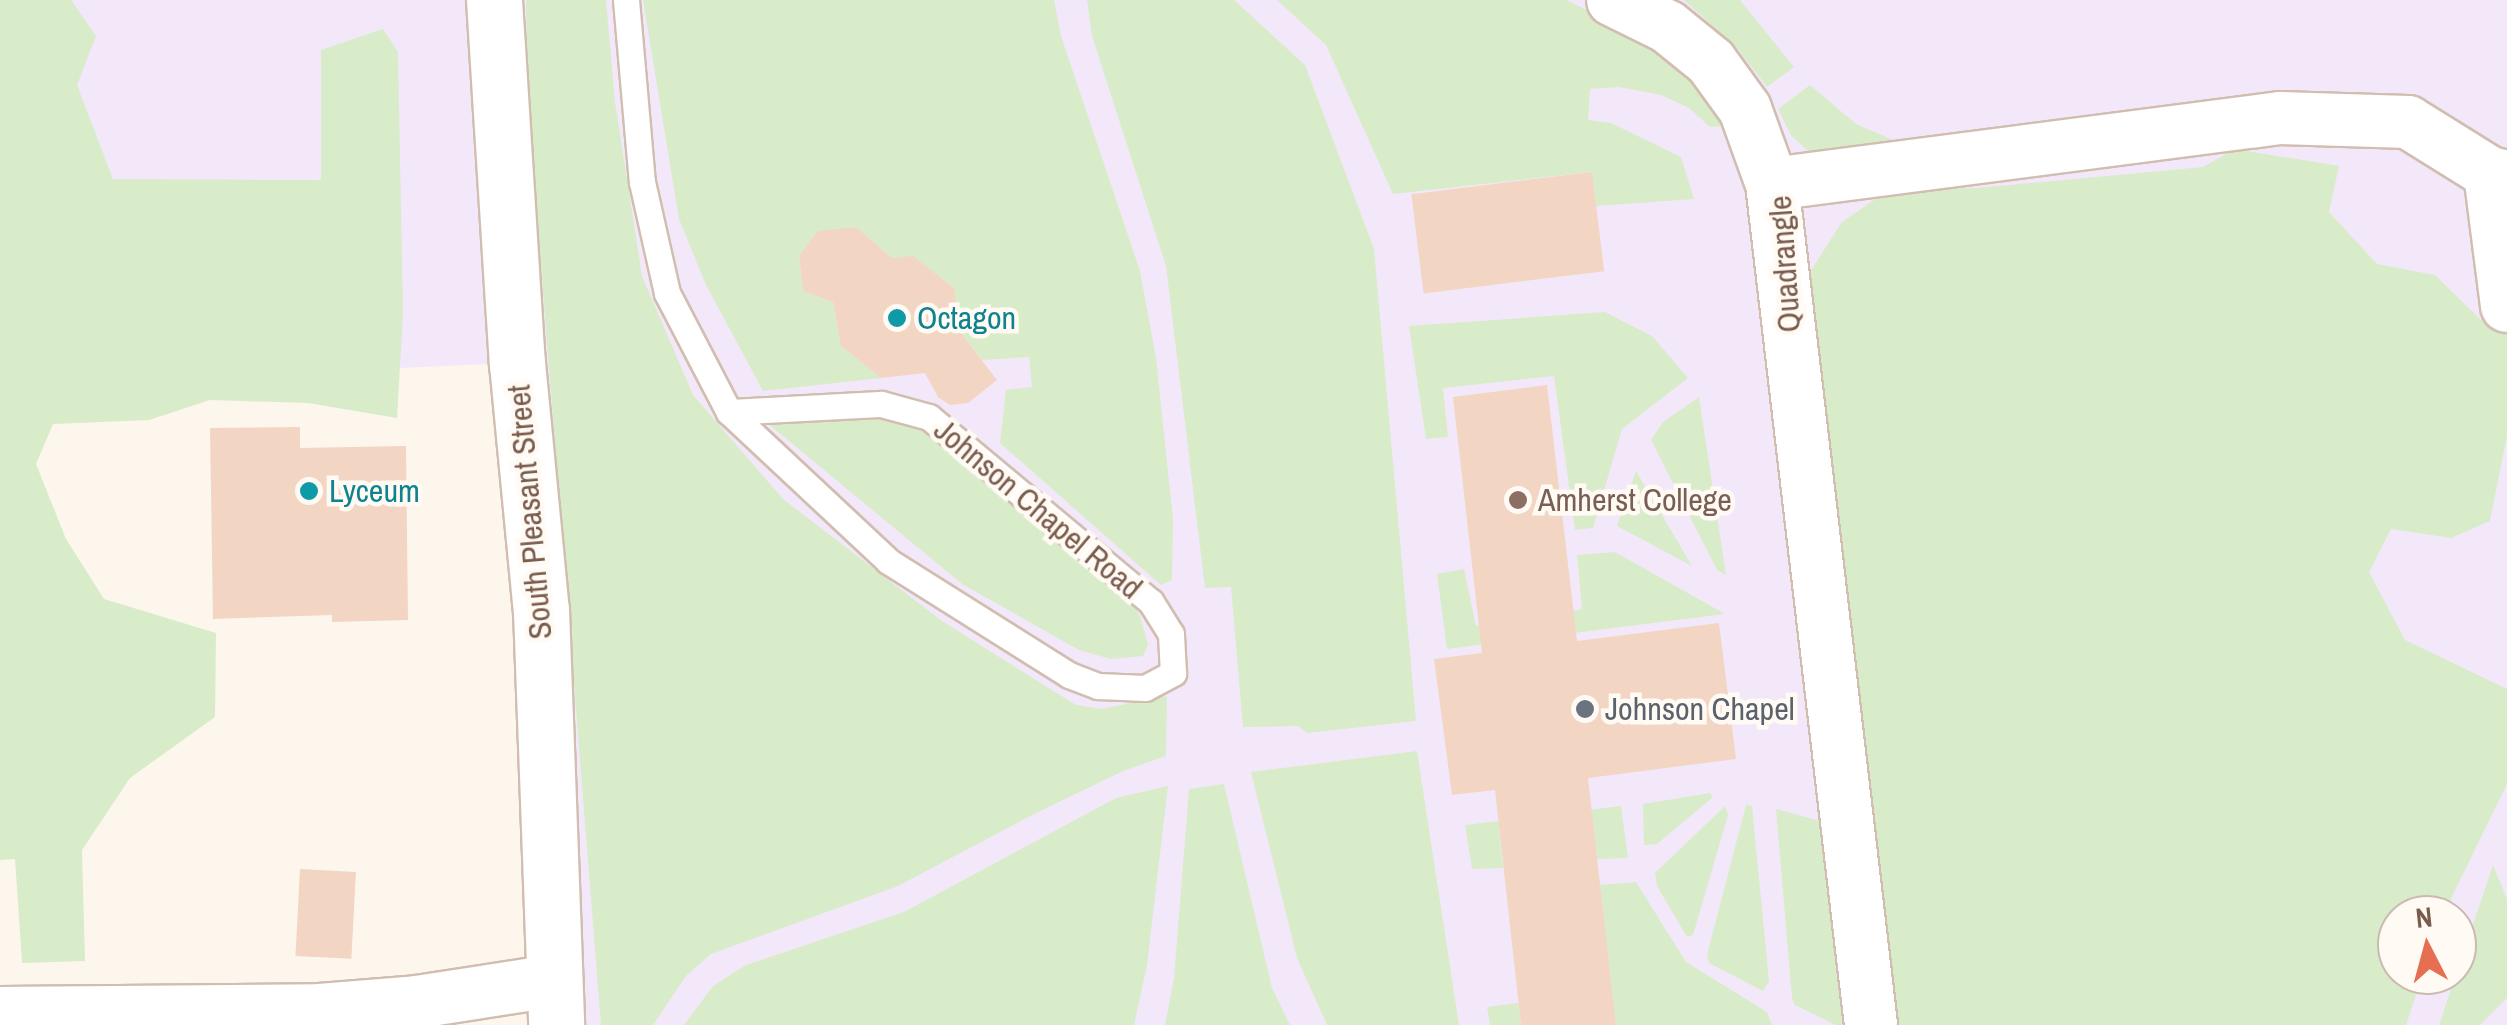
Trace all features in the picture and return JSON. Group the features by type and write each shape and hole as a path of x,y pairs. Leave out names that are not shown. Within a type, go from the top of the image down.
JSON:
{"main road":[{"name":"South Pleasant Street","path":"494,0 517,362 541,610 554,1003"}],"street":[{"path":"1614,0 1668,27 1711,62 1746,108 1772,184"},
{"name":"Quadrangle","path":"1870,1025 1772,184 2280,118 2408,122 2498,176 2507,306"},
{"path":"0,1013 193,1015 416,1002 554,1003"}],"lane":[{"name":"Johnson Chapel Road","path":"626,0 642,182 667,294 730,412 888,561 1070,675 1098,686 1145,688 1173,674 1171,634 1151,602 928,417 881,404 730,412"}],"shaded area":[{"name":"Amherst College","path":"0,0 2507,0 2507,1025 556,1025 517,363 0,385"}],"green space":[{"path":"0,0 71,0 96,36 77,85 113,179 321,180 321,50 383,29 398,52 403,314 397,418 308,403 210,400 149,420 53,424 36,464 66,539 104,599 216,633 215,717 130,778 82,850 85,961 22,963 15,859 0,860"},
{"path":"526,0 606,0 615,102 642,276 693,395 783,499 942,621 1076,705 1101,709 1167,696 1166,756 1123,771 1032,815 898,886 711,954 686,976 653,1025 601,1025 527,90"},
{"path":"643,0 1054,0 1061,36 1140,271 1156,358 1173,519 1172,580 1161,585 1000,443 1006,390 1032,387 1029,357 982,360 961,333 954,288 914,257 892,258 856,227 818,232 799,256 803,291 833,302 841,346 881,378 763,391 706,285 679,219"},
{"path":"1087,0 1234,0 1305,65 1374,249 1416,721 1307,733 1298,726 1243,727 1231,587 1205,588 1166,266 1092,36"},
{"path":"1277,0 1566,0 1585,9 1647,43 1702,92 1721,126 1710,127 1689,108 1661,95 1619,87 1590,89 1588,120 1611,123 1681,157 1694,199 1596,206 1591,172 1393,194 1326,45"},
{"path":"1684,0 1740,0 1794,67 1767,87 1737,48"},
{"path":"1810,85 1856,124 1905,145 1810,153 1791,135 1778,109"},
{"path":"2235,149 2339,166 2329,212 2377,264 2435,275 2485,324 2507,331 2507,436 2490,521 2451,538 2391,529 2369,572 2405,640 2507,689 2507,784 2453,895 2377,895 2377,995 2416,995 2406,1025 1896,1025 1808,275 1842,222 1887,191 1977,188 2203,167"},
{"path":"1605,312 1652,336 1688,378 1622,429 1593,528 1575,530 1554,376 1443,388 1448,437 1426,439 1409,326"},
{"path":"1699,397 1726,575 1717,570 1651,440 1663,422"},
{"path":"874,416 923,429 1127,592 1140,616 1148,645 1143,656 1111,659 1079,650 962,584 766,422"},
{"path":"1636,471 1692,566 1617,526"},
{"path":"1615,552 1725,614 1447,649 1437,574 1464,569 1476,626 1582,609 1577,555"},
{"path":"1417,751 1459,1025 1327,1025 1297,958 1251,772"},
{"path":"1224,784 1272,988 1290,1025 1165,1025 1174,978 1189,789"},
{"path":"1168,786 1147,965 1134,1025 684,1025 713,986 746,965 904,912 1116,798"},
{"path":"1710,793 1713,797 1657,844 1644,845 1643,804"},
{"path":"1746,805 1752,806 1769,981 1763,991 1709,963 1707,955"},
{"path":"1621,806 1628,858 1597,859 1592,819 1499,829 1503,868 1472,869 1465,825"},
{"path":"1725,806 1728,815 1693,935 1687,937 1657,886 1655,873"},
{"path":"1776,809 1831,824 1852,1025 1836,1025 1795,1005 1792,998"},
{"path":"2493,865 2507,899 2507,998 2480,1025 2439,1025 2449,995 2477,995 2477,912"},
{"path":"1636,882 1686,962 1767,1012 1772,1025 1616,1025 1600,885"},
{"path":"1518,1003 1521,1025 1490,1025 1487,1007"}],"building":[{"path":"1592,172 1604,271 1424,293 1411,194"},
{"name":"Octagon","path":"856,227 892,258 913,256 954,288 961,333 997,380 968,403 950,405 938,397 925,373 881,378 841,346 833,302 803,291 799,256 818,231"},
{"path":"1547,385 1577,641 1719,623 1736,759 1588,778 1616,1025 1521,1025 1495,790 1452,795 1434,659 1482,653 1453,397"},
{"name":"Lyceum","path":"300,427 300,448 406,446 408,620 332,622 332,615 213,619 210,428"},
{"path":"300,869 356,872 351,959 295,956"}],"place":[{"name":"Octagon","path":"897,318"},
{"name":"Lyceum","path":"309,491"},
{"name":"Amherst College","path":"1518,500"},
{"name":"Johnson Chapel","path":"1585,709"}]}
